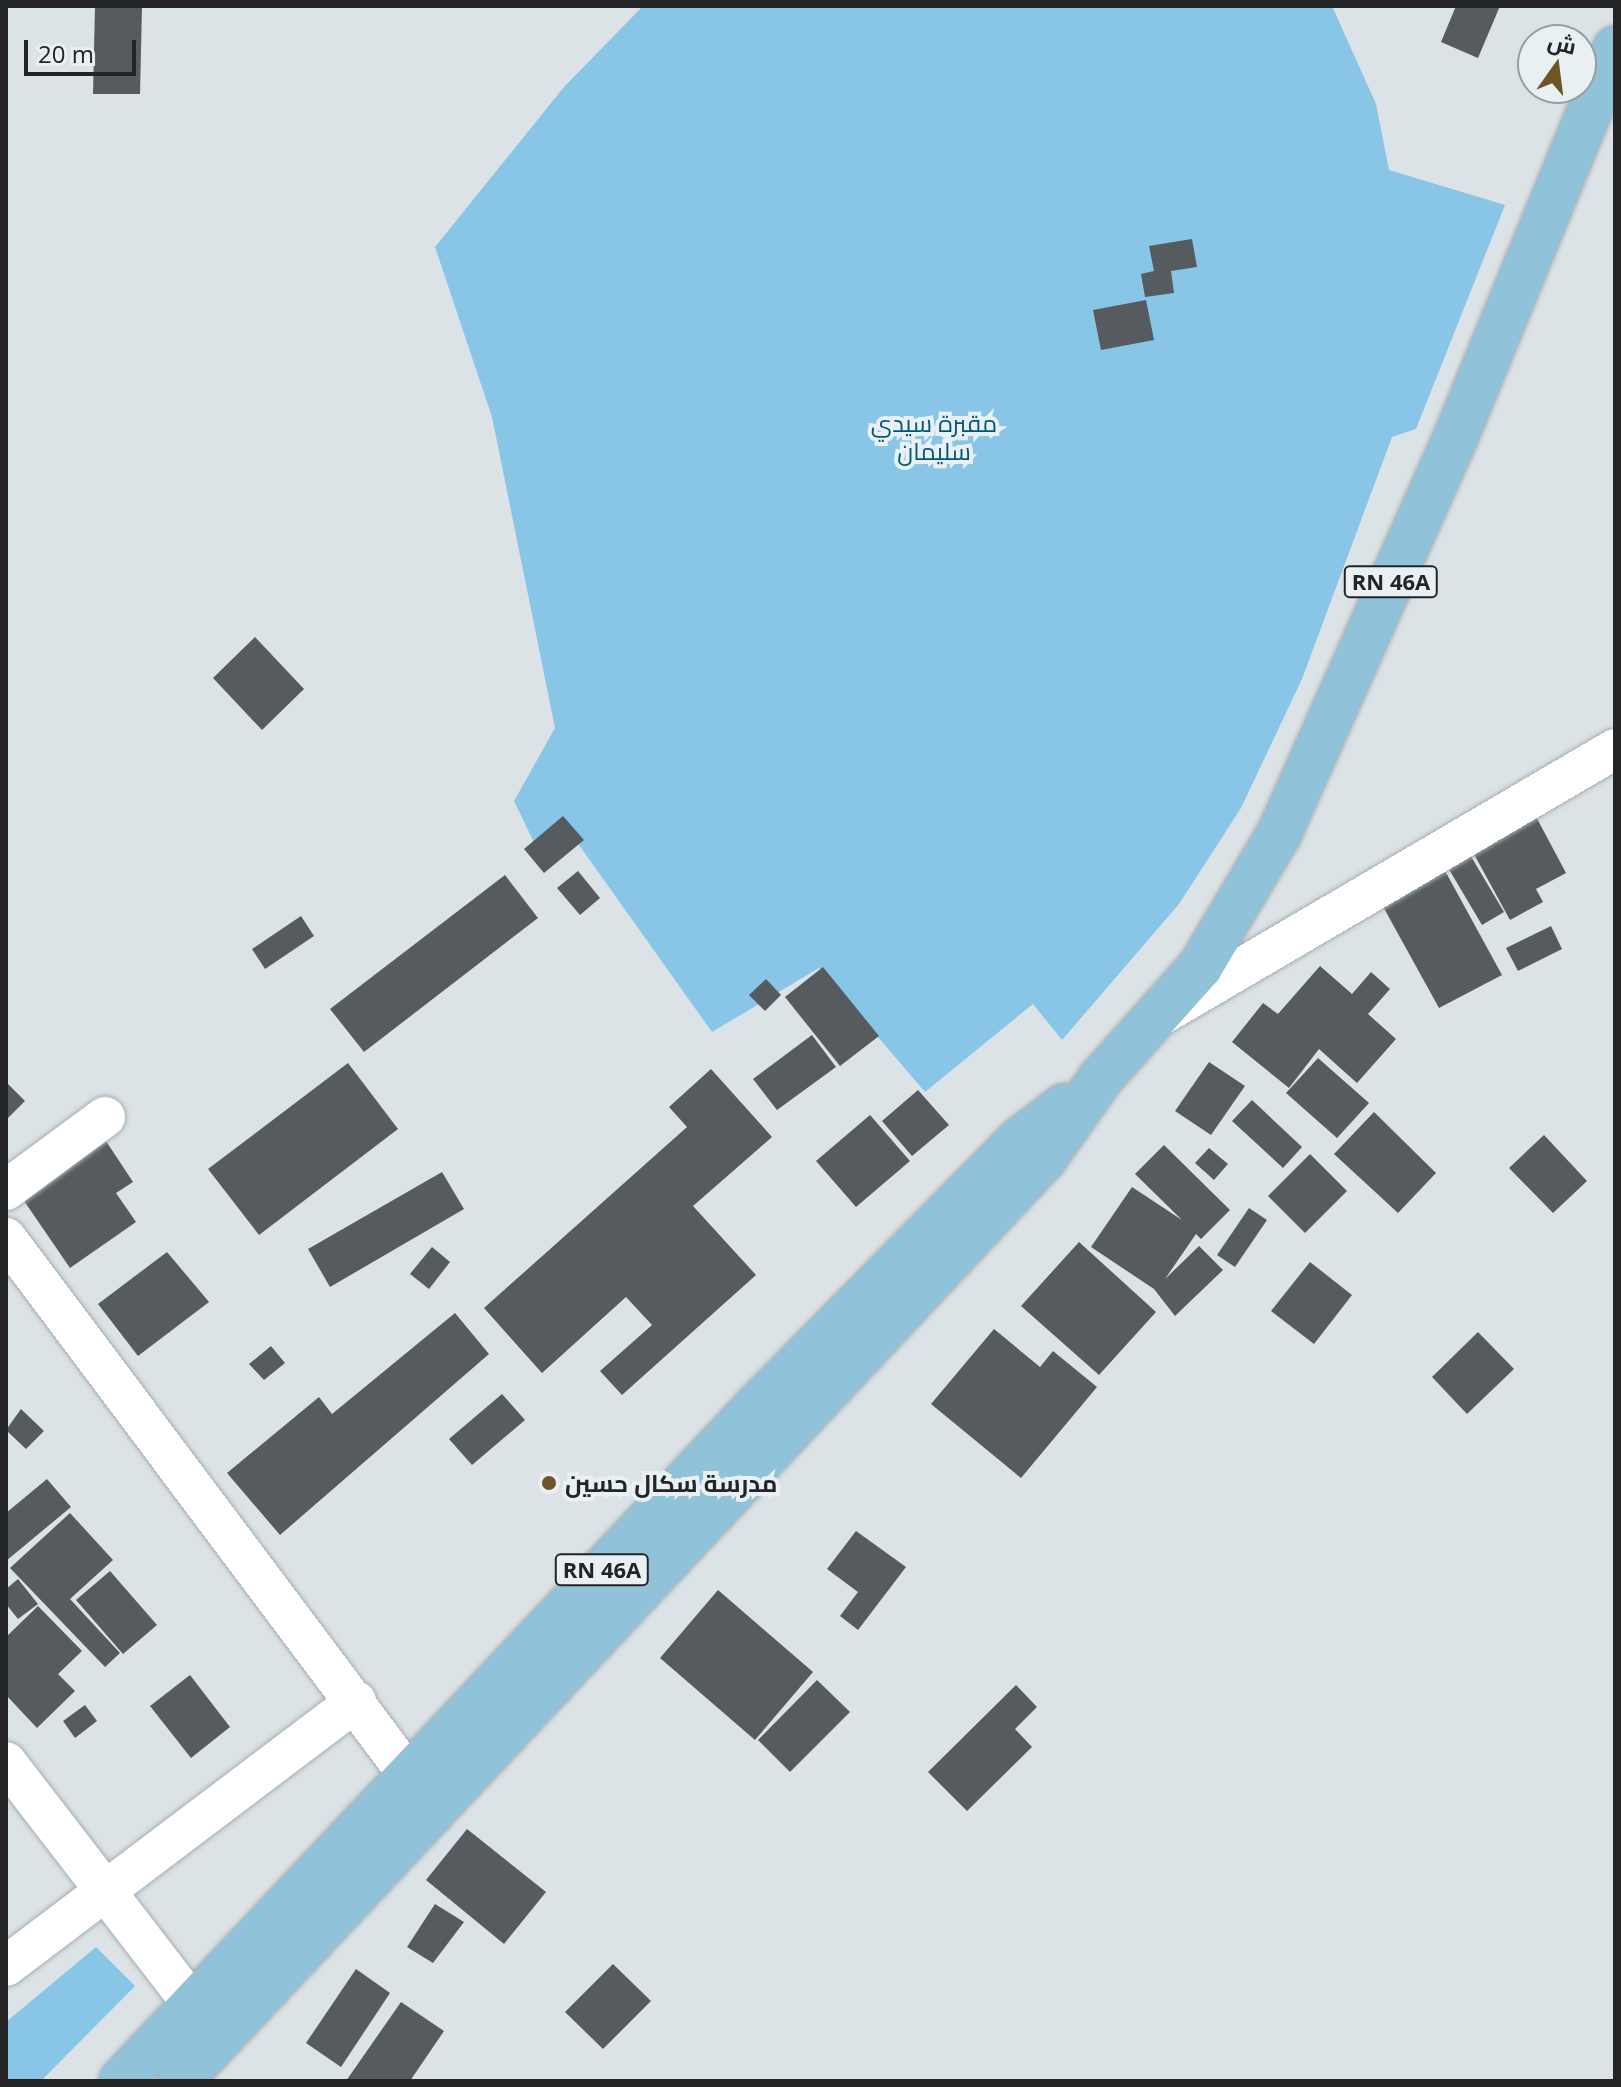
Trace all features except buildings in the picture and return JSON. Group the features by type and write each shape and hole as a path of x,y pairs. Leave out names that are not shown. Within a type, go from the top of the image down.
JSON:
{"main road":[{"name":"RN 46A","path":"180,2081 1033,1170 1101,1078 1200,967 1279,834 1457,434 1615,48"},
{"name":"RN 46A","path":"121,2081 407,1773 1018,1141 1101,1078"}],"street":[{"path":"1154,1018 1615,749"},
{"path":"6,1190 105,1117"},
{"path":"6,1238 407,1773"},
{"path":"6,1966 103,1886 356,1701"},
{"path":"6,1762 220,2040"}],"green space":[{"name":"مقبرة سيدي سليمان","path":"643,6 1332,6 1376,104 1389,170 1505,205 1416,429 1392,437 1302,679 1241,808 1179,904 1062,1040 1033,1004 925,1092 819,968 712,1032 574,838 543,861 514,801 555,728 492,417 435,247 564,87"},
{"path":"96,1947 135,1986 41,2081 6,2081 6,2022"}],"place":[{"name":"مدرسة سكال حسين","path":"549,1483"}]}
